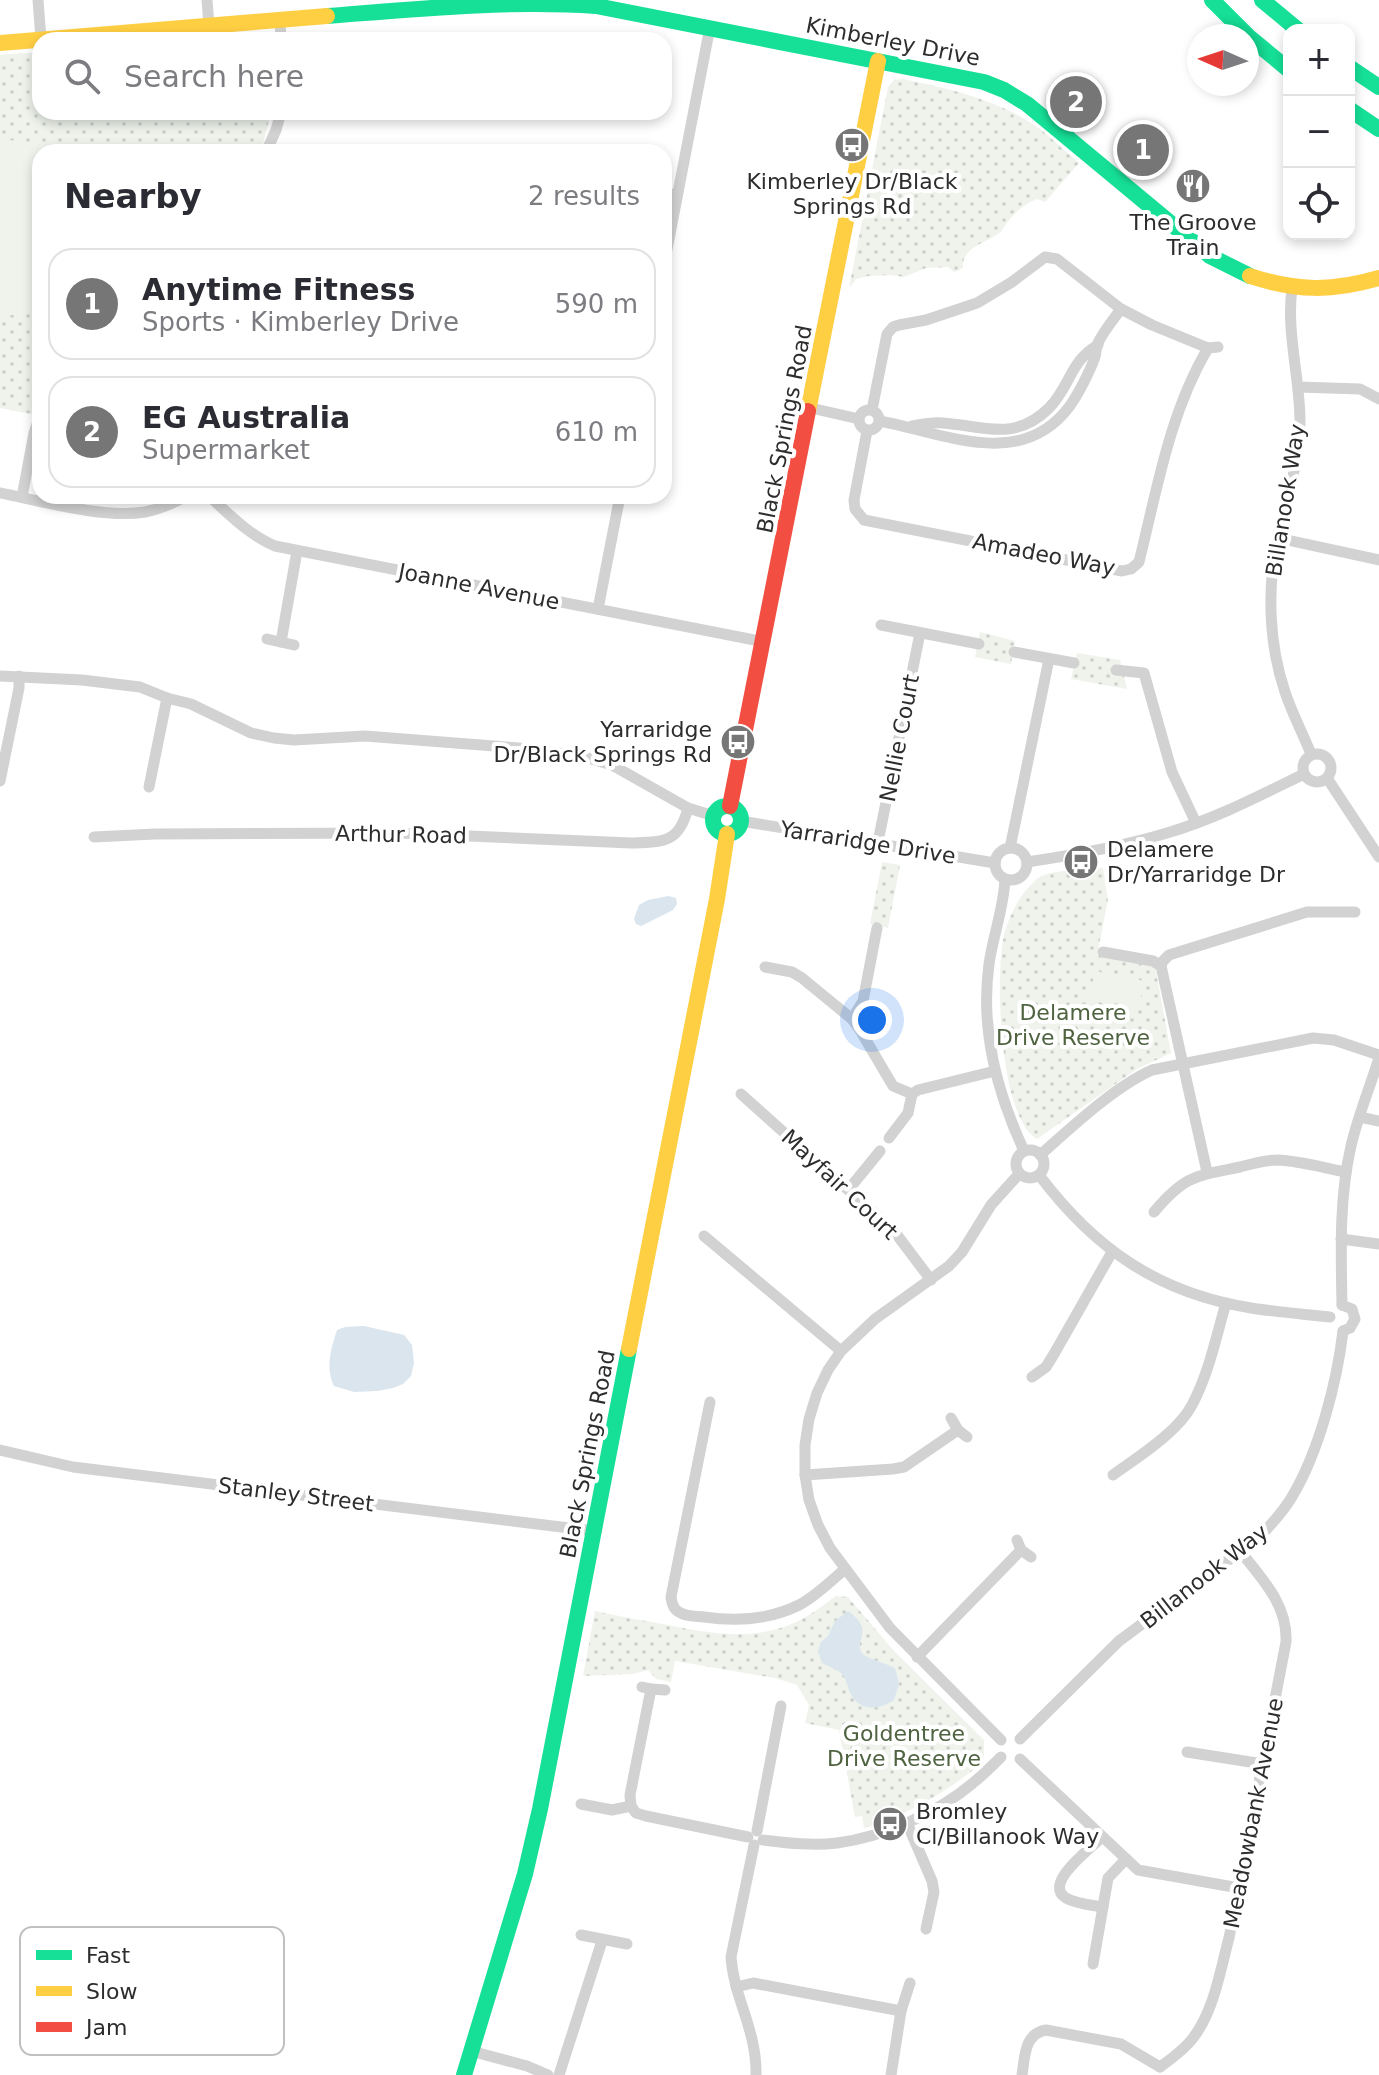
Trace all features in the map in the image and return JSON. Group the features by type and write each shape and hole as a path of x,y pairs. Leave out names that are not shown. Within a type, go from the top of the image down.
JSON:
{"main road":[{"name":"Kimberley Drive","path":"131,32 280,20 379,6 543,0 596,6 710,27 971,79 1004,90 1027,104 1210,256 1229,267 1251,277 1292,288 1323,289 1379,278"},
{"path":"1212,0 1235,25 1283,66"},
{"path":"1262,0 1291,24"},
{"name":"Kimberley Drive","path":"0,43 32,40"},
{"name":"Black Springs Road","path":"730,806 878,61"},
{"path":"1355,71 1379,87"},
{"path":"1355,113 1379,129"},
{"path":"730,806 737,810 741,821 735,832 727,834 716,828 714,816 722,807 730,806"},
{"name":"Black Springs Road","path":"464,2075 525,1874 540,1809 717,899 727,834"}],"street":[{"path":"38,0 40,32"},
{"path":"207,0 209,26"},
{"path":"280,20 281,32"},
{"path":"672,222 710,27"},
{"path":"270,144 279,120"},
{"path":"672,194 677,195"},
{"path":"872,410 887,334 893,327 937,317 977,303 1045,257 1057,259 1121,309 1098,345 1085,352 1079,360 1051,406 1025,424 991,430 929,422 907,427 880,421"},
{"name":"Billanook Way","path":"1292,288 1289,310 1300,423 1272,584 1273,632 1285,692 1311,754"},
{"name":"Amadeo Way","path":"867,431 854,500 855,509 864,520 1122,571 1131,569 1139,562 1176,415 1187,388 1213,347 1152,325 1121,309"},
{"path":"1298,387 1360,389 1379,399"},
{"path":"811,408 859,419"},
{"path":"859,419 864,412 872,410"},
{"path":"859,419 862,428 867,431 875,429 880,421 872,410"},
{"path":"22,497 32,444"},
{"path":"0,493 32,499"},
{"path":"59,504 130,513 168,504"},
{"name":"Joanne Avenue","path":"218,504 260,539 297,551 765,642"},
{"path":"598,609 618,504"},
{"path":"1278,538 1379,560"},
{"path":"281,642 297,551"},
{"path":"881,625 979,644"},
{"name":"Nellie Court","path":"878,842 920,633"},
{"path":"267,639 294,645"},
{"path":"1014,652 1074,663"},
{"path":"1010,848 1049,659"},
{"path":"1116,670 1144,673 1172,772 1196,823"},
{"path":"0,676 140,687 191,704 251,733 274,738 294,740 365,736 581,756 612,765 688,808 714,816"},
{"path":"0,781 19,676"},
{"path":"149,787 167,698"},
{"path":"1311,754 1321,754 1329,760 1331,769 1323,781 1314,782 1304,774 1304,760 1311,754"},
{"path":"1027,862 1132,843 1196,823 1304,774"},
{"path":"1327,778 1376,842 1379,857"},
{"name":"Arthur Road","path":"94,837 399,833 660,842 676,835 684,823 688,808"},
{"name":"Yarraridge Drive","path":"741,821 995,863"},
{"path":"1010,848 1023,853 1027,862 1019,878 1010,880 998,873 995,863 1001,851 1010,848"},
{"path":"1005,879 989,964 989,1037 1003,1101 1024,1151"},
{"path":"1207,1172 1161,966 1163,961 1169,955 1307,912 1355,912"},
{"path":"852,1019 863,1001 877,928"},
{"path":"1103,952 1153,961 1161,966"},
{"path":"765,967 792,972 852,1019 893,1086 912,1094 995,1071"},
{"path":"1040,1155 1090,1112 1152,1070 1313,1038 1334,1040 1379,1056 1351,1145 1346,1172 1341,1239 1342,1305"},
{"name":"Mayfair Court","path":"741,1094 894,1231 931,1280"},
{"path":"889,1138 908,1113 912,1094"},
{"path":"1360,1117 1379,1121"},
{"path":"1032,1150 1040,1155 1044,1167 1039,1175 1027,1178 1019,1174 1016,1162 1024,1151 1032,1150"},
{"path":"849,1189 880,1151"},
{"path":"1154,1212 1168,1195 1207,1172 1278,1160 1346,1172"},
{"path":"1001,1740 890,1628 830,1548 809,1500 805,1445 817,1393 841,1351 875,1319 949,1266 962,1252 991,1205 1019,1174"},
{"path":"1039,1175 1069,1211 1112,1252 1156,1278 1199,1296 1226,1303 1330,1317"},
{"path":"704,1236 841,1351"},
{"path":"1341,1239 1379,1244"},
{"path":"1032,1377 1046,1367 1112,1252"},
{"path":"1113,1475 1160,1441 1191,1407 1206,1372 1226,1303"},
{"path":"1342,1305 1352,1309 1355,1319 1350,1328 1343,1331 1333,1326 1330,1317 1333,1309 1342,1305"},
{"name":"Billanook Way","path":"1020,1739 1119,1641 1241,1552 1277,1518 1292,1497 1317,1440 1343,1331"},
{"path":"710,1402 673,1584 673,1606 678,1612 688,1615 722,1620 766,1617 800,1604 845,1569"},
{"path":"805,1475 904,1467 963,1434 951,1418"},
{"name":"Stanley Street","path":"0,1450 73,1467 594,1531"},
{"path":"917,1657 1023,1549"},
{"name":"Meadowbank Avenue","path":"1158,2071 1192,2039 1205,2018 1229,1938 1286,1642 1287,1628 1276,1599 1241,1552"},
{"path":"665,1690 646,1688 631,1806 636,1813 646,1816 755,1838 813,1844 858,1840 907,1823 952,1798 1001,1757"},
{"path":"756,2075 754,2043 736,1987 731,1957 781,1706"},
{"path":"1008,1736 1020,1739 1025,1749 1020,1759 1008,1762 1001,1757 998,1747 1001,1740 1008,1736"},
{"path":"1187,1752 1263,1764"},
{"path":"1020,1759 1138,1870 1239,1888"},
{"path":"581,1804 612,1810 631,1806"},
{"path":"907,1823 934,1892 926,1929"},
{"path":"1102,1837 1065,1873 1058,1889 1069,1900 1103,1907"},
{"path":"1093,1964 1108,1878 1126,1859"},
{"path":"581,1935 627,1944"},
{"path":"559,2075 602,1941"},
{"path":"736,1987 753,1983 901,2011"},
{"path":"891,2075 901,2011 910,1983"},
{"path":"1022,2075 1029,2039 1037,2032 1046,2030 1121,2044 1158,2071"},
{"path":"471,2051 548,2075"}],"green space":[{"path":"32,53 32,120 269,120 263,144 32,144 31,414 0,408 0,55"},
{"path":"903,79 957,92 1008,110 1040,129 1079,163 1045,202 1037,199 1028,203 1012,216 999,233 970,251 963,261 963,268 954,272 948,267 926,268 904,277 868,276 856,279 849,288 888,87 894,80"},
{"path":"0,139 32,144 32,313 0,316"},
{"path":"980,632 1015,641 1011,664 975,657"},
{"path":"1077,653 1120,660 1127,689 1071,679"},
{"path":"882,862 900,865 888,928 870,924"},
{"name":"Delamere Drive Reserve","path":"1103,868 1108,900 1097,955 1155,966 1171,1053 1137,1069 1037,1139 1024,1126 1007,1075 1000,1009 1005,931 1017,903 1037,879 1058,872"},
{"path":"1095,971 1144,981 1139,1008 1090,998"},
{"name":"Goldentree Drive Reserve","path":"836,1596 848,1597 894,1651 984,1740 984,1761 956,1783 912,1809 864,1828 862,1816 855,1817 839,1730 805,1723 809,1705 797,1685 775,1678 675,1661 671,1682 656,1679 648,1670 633,1674 583,1676 595,1611 698,1631 744,1634 789,1625"}],"shaded area":[{"path":"668,896 676,898 677,904 673,910 641,926 636,924 634,919 639,905"},
{"path":"364,1326 404,1335 412,1345 414,1363 411,1376 403,1384 377,1391 354,1392 334,1386 329,1365 337,1330"},
{"path":"848,1611 861,1625 860,1646 864,1655 895,1668 899,1684 894,1700 883,1706 872,1708 861,1705 852,1696 843,1675 822,1663 818,1651 821,1642 828,1636 835,1621"}],"traffic: fast":[{"path":"1212,0 1283,65"},
{"path":"1262,0 1291,24"},
{"path":"327,16 495,5 596,6 984,82 1027,104 1210,256 1250,276"},
{"path":"1355,71 1379,87"},
{"path":"1355,113 1379,129"},
{"path":"727,806 737,810 741,820 737,830 727,834 717,830 713,820 717,810 727,806"},
{"path":"464,2075 525,1874 540,1809 629,1349"}],"traffic: slow":[{"path":"133,32 327,16"},
{"path":"0,43 32,40"},
{"path":"808,411 878,61"},
{"path":"1250,276 1283,285 1314,288 1345,286 1379,278"},
{"path":"629,1349 727,834"}],"traffic: jam":[{"path":"730,806 808,411"}],"place":[{"name":"EG Australia","path":"1076,102"},
{"name":"Kimberley Dr/Black Springs Rd","path":"852,145"},
{"name":"Anytime Fitness","path":"1143,150"},
{"name":"The Groove Train","path":"1193,186"},
{"name":"Yarraridge Dr/Black Springs Rd","path":"738,742"},
{"name":"Delamere Dr/Yarraridge Dr","path":"1081,862"},
{"name":"Bromley Cl/Billanook Way","path":"890,1824"}]}
